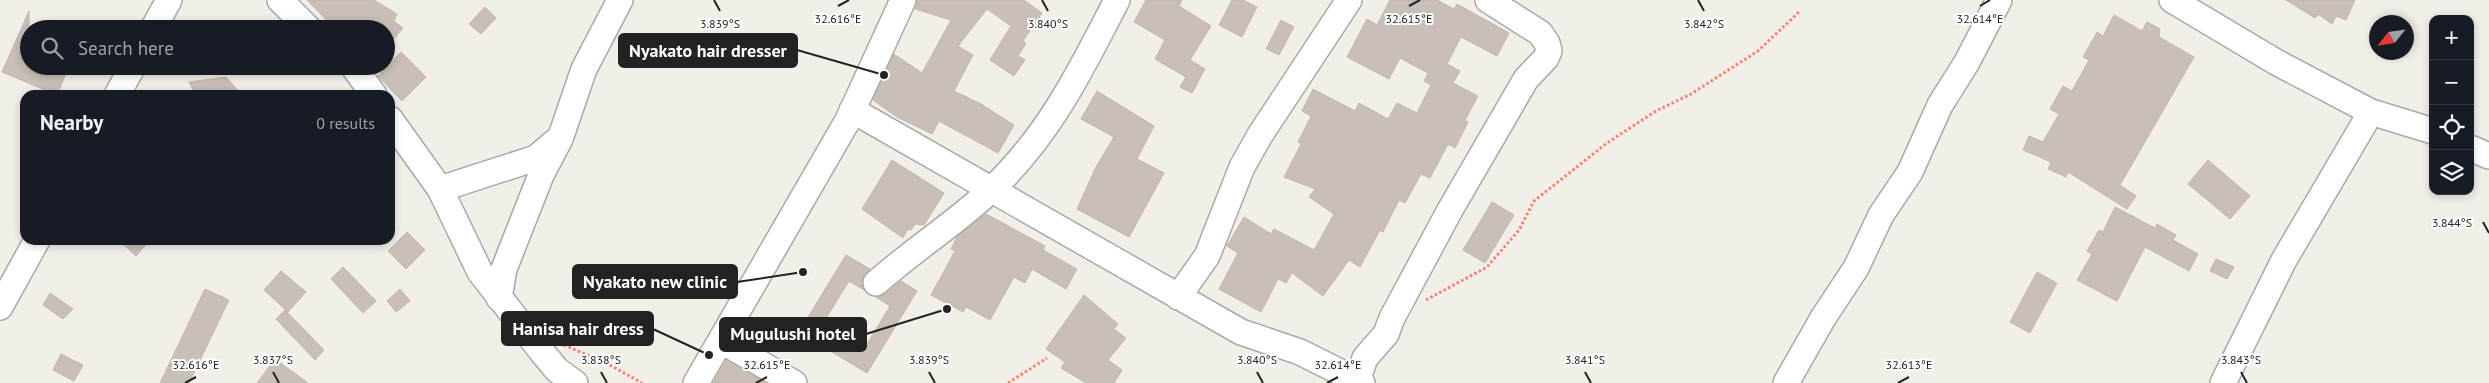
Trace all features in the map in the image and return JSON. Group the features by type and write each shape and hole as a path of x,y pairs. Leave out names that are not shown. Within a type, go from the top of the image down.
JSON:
{"street":[{"path":"158,20 169,0"},
{"path":"280,0 300,20"},
{"path":"499,298 504,269 542,175 560,139 584,69 620,0"},
{"path":"696,383 722,341 852,110 903,0"},
{"path":"876,283 991,190 1030,149 1053,119 1117,0"},
{"path":"1178,297 1207,256 1242,166 1260,135 1349,0"},
{"path":"852,110 1241,332 1300,352 1360,382 1365,358 1386,334 1392,318 1450,210 1522,85 1546,58 1549,51 1547,43 1540,33 1488,0"},
{"path":"1786,383 1856,268 1882,214 1910,172 1940,105 1967,62 1999,0"},
{"path":"2172,0 2276,62 2371,112 2429,129"},
{"path":"120,90 127,75"},
{"path":"360,75 370,90"},
{"path":"2223,383 2284,260 2371,112"},
{"path":"395,126 440,189 480,272 557,370 575,383"},
{"path":"440,189 536,158 560,139"},
{"path":"2474,150 2489,156"},
{"path":"0,307 34,245"},
{"path":"722,341 794,383"}],"path":[{"path":"1392,318 1487,267 1519,230 1534,201 1607,143 1656,111 1691,94 1758,51 1800,11"},
{"path":"562,344 608,364 642,383"},
{"path":"1008,383 1047,358"}],"building":[{"path":"307,0 374,0 397,14 394,20 326,20"},
{"path":"917,0 1024,0 1042,13 1023,41 1026,43 1018,56 1025,60 1014,76 990,60 1011,26 987,9 958,46 973,55 954,91 981,104 1014,125 998,153 939,121 932,134 897,117 873,100 894,54 922,73 951,20 915,9"},
{"path":"1146,0 1182,0 1179,6 1211,26 1190,60 1205,69 1192,93 1180,87 1186,77 1155,59 1165,40 1134,22"},
{"path":"1232,0 1243,0 1257,7 1242,37 1219,25"},
{"path":"1390,0 1437,0 1454,9 1457,4 1509,33 1497,56 1461,37 1447,64 1460,71 1453,83 1478,96 1465,120 1468,122 1455,148 1448,144 1430,178 1421,174 1405,203 1399,200 1383,232 1380,230 1360,267 1349,260 1323,296 1292,273 1286,283 1278,279 1261,312 1219,289 1238,253 1227,246 1244,217 1271,234 1274,229 1314,250 1334,214 1309,197 1315,189 1284,177 1301,144 1298,142 1311,116 1302,111 1313,89 1355,111 1359,103 1388,119 1397,103 1417,113 1431,85 1424,81 1428,73 1400,58 1389,79 1347,57 1367,19 1377,25"},
{"path":"2286,0 2355,0 2346,20 2336,16 2332,24 2318,14 2315,18"},
{"path":"485,7 496,18 481,34 469,24"},
{"path":"29,11 29,20 25,20"},
{"path":"2114,15 2142,31 2147,22 2160,29 2159,37 2194,57 2120,185 2136,196 2127,209 2068,172 2066,177 2048,169 2051,162 2023,150 2029,136 2043,142 2059,114 2050,109 2063,86 2072,91 2089,60 2083,57 2097,32 2103,36"},
{"path":"1281,20 1294,27 1279,55 1266,49"},
{"path":"395,22 403,28 395,38"},
{"path":"20,31 20,75 65,75 59,90 45,90 2,72"},
{"path":"401,52 426,77 402,101 395,94 395,90 391,90 378,76 395,75 395,58"},
{"path":"226,77 238,90 193,90 189,82"},
{"path":"1097,91 1154,126 1137,159 1164,173 1129,237 1077,209 1096,167 1114,137 1081,119"},
{"path":"892,160 944,193 924,225 915,224 911,230 908,229 903,238 862,209"},
{"path":"2208,160 2250,196 2230,219 2188,184"},
{"path":"1492,202 1514,215 1485,263 1463,250"},
{"path":"2115,207 2155,228 2157,224 2176,235 2173,240 2198,254 2189,271 2145,247 2117,301 2077,280 2092,254 2087,251 2099,230 2103,232"},
{"path":"986,214 1045,246 1043,250 1077,269 1066,289 1032,269 1025,283 1014,277 990,320 966,307 963,312 931,295 955,251 951,249 957,237"},
{"path":"407,232 425,250 406,269 388,251"},
{"path":"124,245 146,245 136,256"},
{"path":"846,255 870,269 862,279 864,290 849,281 823,323 864,349 890,306 876,297 885,294 901,281 917,291 867,373 799,332"},
{"path":"2216,259 2234,267 2227,279 2210,271"},
{"path":"343,267 376,301 363,313 331,279"},
{"path":"281,271 306,292 288,312 264,290"},
{"path":"2037,272 2057,283 2030,333 2010,322"},
{"path":"205,289 229,300 189,383 160,383"},
{"path":"400,289 410,301 396,312 387,301"},
{"path":"50,293 73,309 63,319 43,305"},
{"path":"1084,295 1118,324 1114,329 1126,338 1108,360 1122,370 1114,383 1086,383 1061,368 1065,362 1046,349"},
{"path":"285,310 324,350 315,360 276,319"},
{"path":"61,354 83,365 74,381 53,370"},
{"path":"275,359 308,383 257,383"},
{"path":"726,360 765,383 713,383"}],"place":[{"name":"Nyakato hair dresser","path":"884,75"},
{"name":"Nyakato new clinic","path":"803,272"},
{"name":"Mugulushi hotel","path":"947,309"},
{"name":"Hanisa hair dress","path":"709,355"}]}
